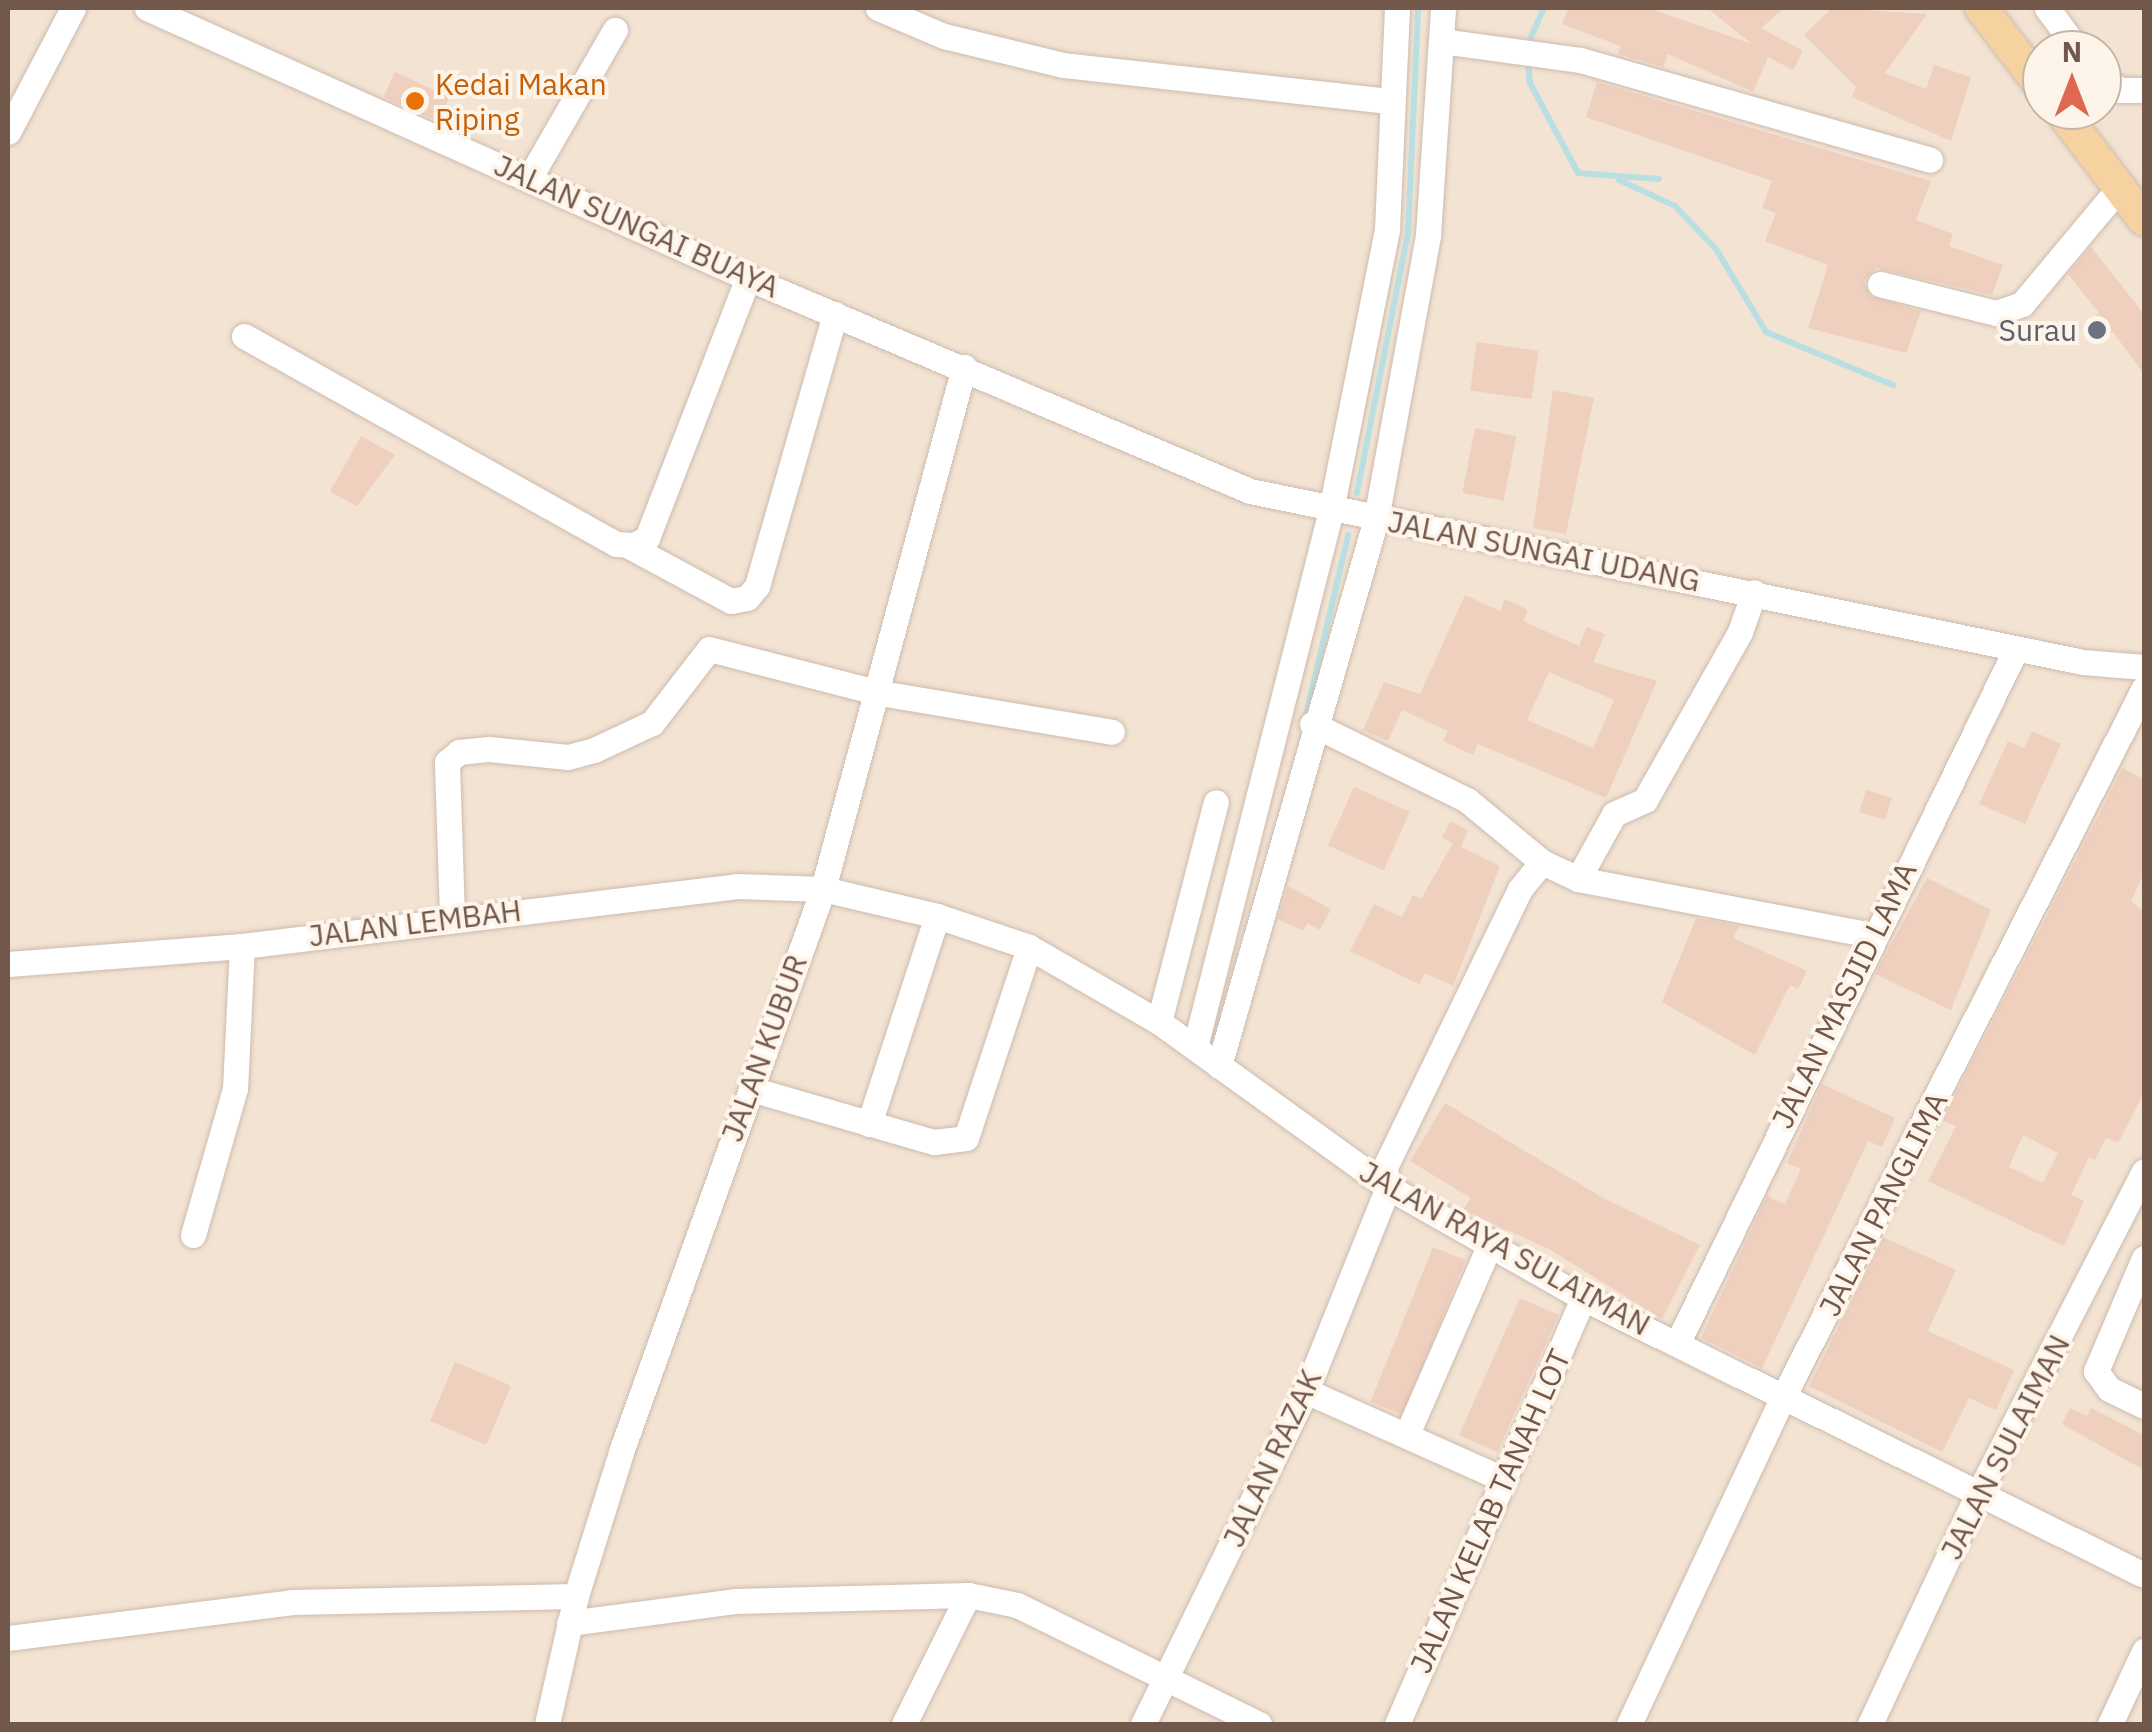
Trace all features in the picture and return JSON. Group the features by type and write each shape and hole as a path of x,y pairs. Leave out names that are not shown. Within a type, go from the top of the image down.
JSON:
{"main road":[{"path":"1981,8 2022,60"},
{"path":"2076,130 2135,201"}],"street":[{"path":"8,132 72,8"},
{"name":"JALAN SUNGAI BUAYA","path":"146,8 748,278 964,367"},
{"path":"878,8 944,36 1063,65 1390,101"},
{"path":"1195,1047 1240,885 1331,510 1387,229 1397,8"},
{"path":"1219,1066 1312,724 1376,518 1428,235 1443,8"},
{"path":"2047,8 2063,30"},
{"path":"530,177 615,30"},
{"path":"1442,41 1580,60 1930,160"},
{"path":"1880,284 1996,313 2022,304 2135,201"},
{"path":"627,544 647,538 748,278"},
{"path":"244,336 731,602 747,598 835,314"},
{"name":"JALAN SUNGAI UDANG","path":"964,367 1188,466 1331,510 1754,592 2016,648 2144,668"},
{"name":"JALAN KUBUR","path":"547,1724 576,1596 823,889 880,693 964,367"},
{"path":"1578,879 1614,814 1646,800 1740,632 1754,592"},
{"name":"JALAN MASJID LAMA","path":"1677,1344 1872,935 2016,648"},
{"path":"452,916 446,775 459,752 568,757 594,750 652,723 709,649 880,693 1112,732"},
{"name":"JALAN PANGLIMA","path":"1629,1724 1781,1401 2135,741 2144,688"},
{"path":"1312,724 1467,800 1542,862 1578,879 1872,935"},
{"path":"1159,1022 1216,802"},
{"name":"JALAN RAZAK","path":"1143,1724 1306,1391 1388,1187 1386,1167 1520,889 1542,862"},
{"path":"1197,875 1240,885"},
{"name":"JALAN LEMBAH","path":"8,964 242,946 452,916 736,886 823,889"},
{"name":"JALAN RAYA SULAIMAN","path":"823,889 937,916 1029,947 1159,1022 1388,1187 1491,1242 1583,1298 1781,1401 2144,1575"},
{"path":"869,1124 937,916"},
{"path":"194,1235 235,1089 242,946"},
{"path":"751,1089 952,1146 966,1138 1029,947"},
{"name":"JALAN SULAIMAN","path":"1870,1724 1976,1496 2144,1171"},
{"path":"1407,1434 1491,1242"},
{"path":"2144,1258 2096,1371 2109,1389 2144,1406"},
{"path":"2096,1270 2130,1288"},
{"name":"JALAN KELAB TANAH LOT","path":"1397,1724 1583,1298"},
{"path":"1306,1391 1503,1479"},
{"path":"904,1724 968,1595"},
{"path":"569,1623 735,1601 968,1595 1017,1604 1163,1683 1259,1724"},
{"path":"8,1638 292,1602 576,1596"},
{"path":"2110,1724 2144,1652"}],"shaded area":[{"path":"8,8 2144,8 2144,1724 8,1724"}],"building":[{"path":"1568,8 1648,8 1752,44 1707,8 1784,8 1761,28 1803,51 1793,70 1768,57 1753,92 1668,54 1663,67 1618,54 1620,46 1562,24"},
{"path":"1832,8 1927,14 1885,73 1926,89 1934,65 1971,77 1951,141 1852,97 1856,87 1804,35"},
{"name":"Kedai Makan Riping","path":"395,72 449,97 438,122 384,96"},
{"path":"1597,82 1931,181 1916,220 1953,234 1949,246 2003,265 1992,295 1876,268 1864,281 1870,296 1921,311 1906,353 1808,328 1828,265 1765,241 1776,213 1762,208 1772,181 1586,117"},
{"path":"2091,247 2144,314 2144,374 2113,332 2097,344 2083,326 2099,313 2068,274"},
{"path":"1477,342 1538,351 1532,399 1470,391"},
{"path":"1553,390 1594,398 1566,534 1533,528"},
{"path":"1475,428 1516,436 1504,501 1462,493"},
{"path":"361,436 395,455 357,506 330,492"},
{"path":"1465,595 1500,611 1505,599 1528,610 1523,621 1579,646 1587,627 1605,634 1593,662 1657,681 1606,798 1478,744 1473,755 1443,741 1448,731 1402,710 1388,741 1363,730 1384,682 1420,694","holes":["1549,672 1614,700 1593,748 1527,720"]},
{"path":"2032,731 2061,744 2025,824 1979,804 2008,741 2024,748"},
{"path":"2123,768 2144,779 2144,873 2131,901 2144,911 2144,1092 2118,1143 2106,1137 2095,1160 2089,1157 2071,1195 2084,1201 2064,1246 1928,1181 1956,1126 1942,1120","holes":["2023,1135 2058,1153 2043,1183 2009,1167"]},
{"path":"1354,787 1410,812 1384,870 1328,845"},
{"path":"1866,790 1892,798 1885,820 1859,812"},
{"path":"1450,821 1468,830 1461,847 1500,866 1453,986 1425,973 1419,984 1350,951 1374,904 1402,917 1413,895 1421,899 1453,843 1442,838"},
{"path":"1927,878 1991,910 1951,1010 1875,974"},
{"path":"1288,886 1331,909 1320,930 1307,923 1303,931 1278,919"},
{"path":"1696,918 1739,926 1733,938 1807,971 1798,989 1790,985 1755,1055 1662,1002"},
{"path":"1822,1084 1895,1118 1882,1147 1868,1141 1762,1368 1701,1338 1767,1196 1785,1204 1801,1169 1787,1163"},
{"path":"1445,1103 1603,1198 1700,1245 1662,1319 1549,1249 1463,1210 1471,1198 1410,1161"},
{"path":"1883,1237 1956,1270 1928,1331 2014,1370 1996,1410 1969,1398 1942,1452 1809,1386"},
{"path":"1433,1247 1465,1260 1403,1415 1370,1402"},
{"path":"1520,1298 1558,1315 1497,1452 1459,1435"},
{"path":"455,1362 511,1386 486,1445 430,1421"},
{"path":"2070,1408 2087,1416 2091,1408 2144,1435 2144,1470 2062,1424"}],"waterway":[{"path":"1357,493 1408,232 1418,8"},
{"path":"1531,37 1544,8"},
{"path":"1528,60 1530,83 1578,173 1659,179"},
{"path":"1619,180 1675,206 1716,249 1766,332 1893,385"},
{"path":"1305,719 1348,535"}],"place":[{"name":"Kedai Makan Riping","path":"415,101"},
{"name":"Surau","path":"2097,330"}]}
